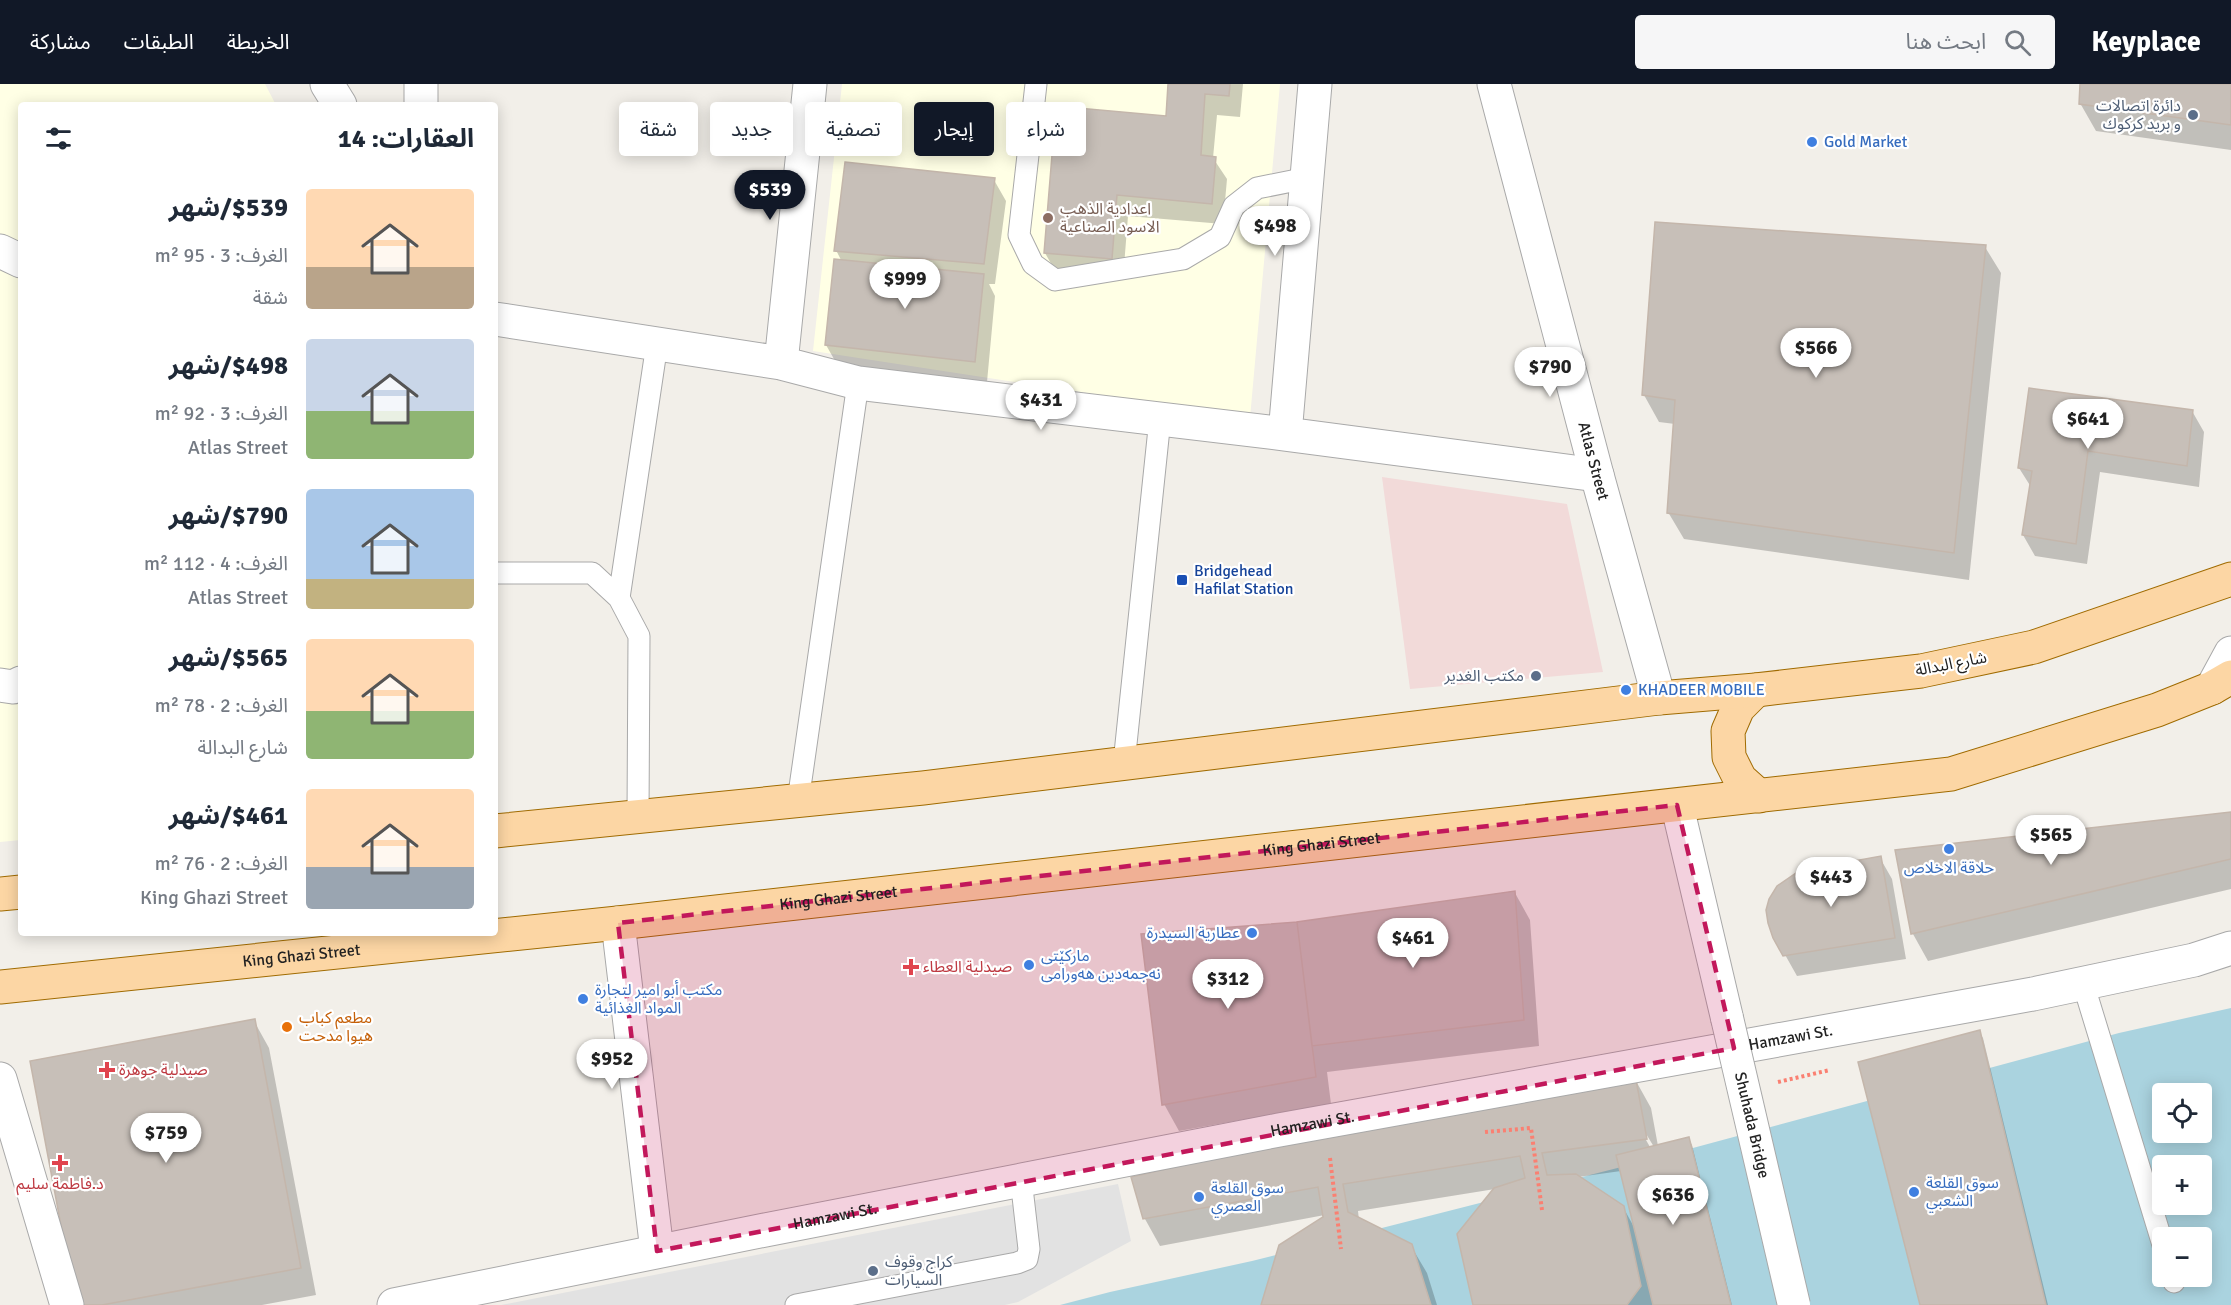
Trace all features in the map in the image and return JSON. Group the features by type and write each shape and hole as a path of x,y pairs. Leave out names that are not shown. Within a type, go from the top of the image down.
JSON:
{"main road":[{"name":"شارع البدالة","path":"1659,698 1756,690 1921,671 2034,647 2231,579"},
{"path":"1677,805 1951,774 2157,710 2221,683"},
{"path":"1756,690 1738,708 1728,731 1729,757 1740,780 1759,796"},
{"path":"498,831 798,801 1659,698"},
{"name":"King Ghazi Street","path":"498,935 1677,805"},
{"path":"0,894 18,892"},
{"name":"King Ghazi Street","path":"0,987 492,936"}],"street":[{"path":"327,84 338,102"},
{"path":"421,84 421,102"},
{"path":"781,363 810,84"},
{"path":"1285,434 1316,84"},
{"name":"Atlas Street","path":"1494,84 1597,475 1659,698"},
{"path":"0,251 18,260"},
{"path":"498,319 781,363 858,383 1285,434 1597,475"},
{"path":"2221,683 2231,653"},
{"path":"0,685 13,687 18,684"},
{"name":"Shuhada Bridge","path":"1677,805 1794,1305"},
{"path":"618,923 657,1251"},
{"name":"Hamzawi St.","path":"394,1305 1021,1179 2083,983 2194,960 2231,948"},
{"path":"0,1079 67,1305"}],"lane":[{"path":"1036,84 1020,235 1034,264 1055,279 1184,259 1220,237 1234,206 1257,188 1307,178"},
{"path":"619,597 657,344"},
{"path":"798,801 858,383"},
{"path":"1124,763 1160,419"},
{"path":"498,573 592,573 619,597 639,636 638,817"},
{"path":"2083,983 2158,1227"},
{"path":"796,1305 1017,1263 1027,1259 1029,1249 1021,1179"}],"path":[{"path":"1743,1089 1836,1069"},
{"path":"1484,1132 1531,1128 1542,1210"},
{"path":"1329,1147 1341,1249"}],"highlighted area":[{"path":"1677,805 1734,1048 657,1251 618,923"}],"shaded area":[{"path":"0,84 265,84 274,102 18,102 18,840 0,842"},
{"name":"اعدادية الذهب الاسود الصناعية","path":"842,84 1280,84 1250,418 813,351 834,156 902,156 902,102 840,102"},
{"path":"1382,477 1567,504 1603,672 1410,689"},
{"name":"كراج وقوف السيارات","path":"1118,1184 1131,1241 1018,1302 1005,1305 501,1305"}],"water":[{"path":"2231,1008 2231,1305 1060,1305 1252,1261 1641,1162 2119,1033"}],"building":[{"path":"1168,84 1230,84 1229,96 1205,94 1201,155 1216,157 1212,204 1117,195 1112,259 1044,253 1052,156 1086,156 1086,109 1166,116"},
{"name":"دائرة اتصالات و بريد كركوك","path":"2080,84 2231,84 2231,125 2079,104"},
{"path":"845,162 995,178 984,264 834,251"},
{"path":"1655,222 1986,245 1954,553 1667,513 1675,400 1642,395"},
{"path":"834,259 984,274 975,362 825,345"},
{"path":"2029,388 2193,410 2187,466 2088,451 2076,544 2022,535 2032,471 2018,468"},
{"path":"2231,812 2231,859 1911,934 1895,850"},
{"path":"1881,856 1895,938 1783,956 1773,938 1766,910 1769,899 1777,886 1799,871"},
{"path":"1515,891 1524,1020 1312,1046 1297,922"},
{"path":"1297,922 1316,1077 1162,1105 1141,934"},
{"path":"255,1019 301,1268 102,1305 76,1305 30,1061"},
{"path":"1980,1030 2046,1305 1920,1305 1858,1062"},
{"name":"سوق القلعة العصري","path":"1636,1080 1647,1139 1542,1153 1547,1175 1576,1174 1624,1206 1641,1286 1627,1305 1473,1305 1457,1234 1494,1188 1525,1178 1520,1156 1343,1184 1348,1212 1412,1244 1431,1305 1261,1305 1279,1245 1323,1217 1318,1187 1143,1219 1131,1177 1307,1137"},
{"path":"1689,1137 1731,1305 1653,1305 1616,1155"}],"place":[{"name":"دائرة اتصالات و بريد كركوك","path":"2193,115"},
{"name":"Gold Market","path":"1812,142"},
{"name":"اعدادية الذهب الاسود الصناعية","path":"1048,218"},
{"name":"Bridgehead Hafilat Station","path":"1182,580"},
{"name":"مكتب الغدير","path":"1536,676"},
{"name":"KHADEER MOBILE","path":"1626,690"},
{"name":"حلاقة الاخلاص","path":"1949,849"},
{"name":"عطارية السيدرة","path":"1252,933"},
{"name":"مارکێتی نەجمەدین هەورامی","path":"1029,965"},
{"name":"صيدلية العطاء","path":"911,967"},
{"name":"مكتب أبو امير لتجارة المواد الغذائية","path":"583,999"},
{"name":"مطعم كباب هيوا مدحت","path":"287,1027"},
{"name":"صيدلية جوهرة","path":"107,1070"},
{"name":"د.فاطمة سليم","path":"60,1163"},
{"name":"سوق القلعة الشعبي","path":"1914,1192"},
{"name":"سوق القلعة العصري","path":"1199,1197"},
{"name":"كراج وقوف السيارات","path":"873,1271"}]}
